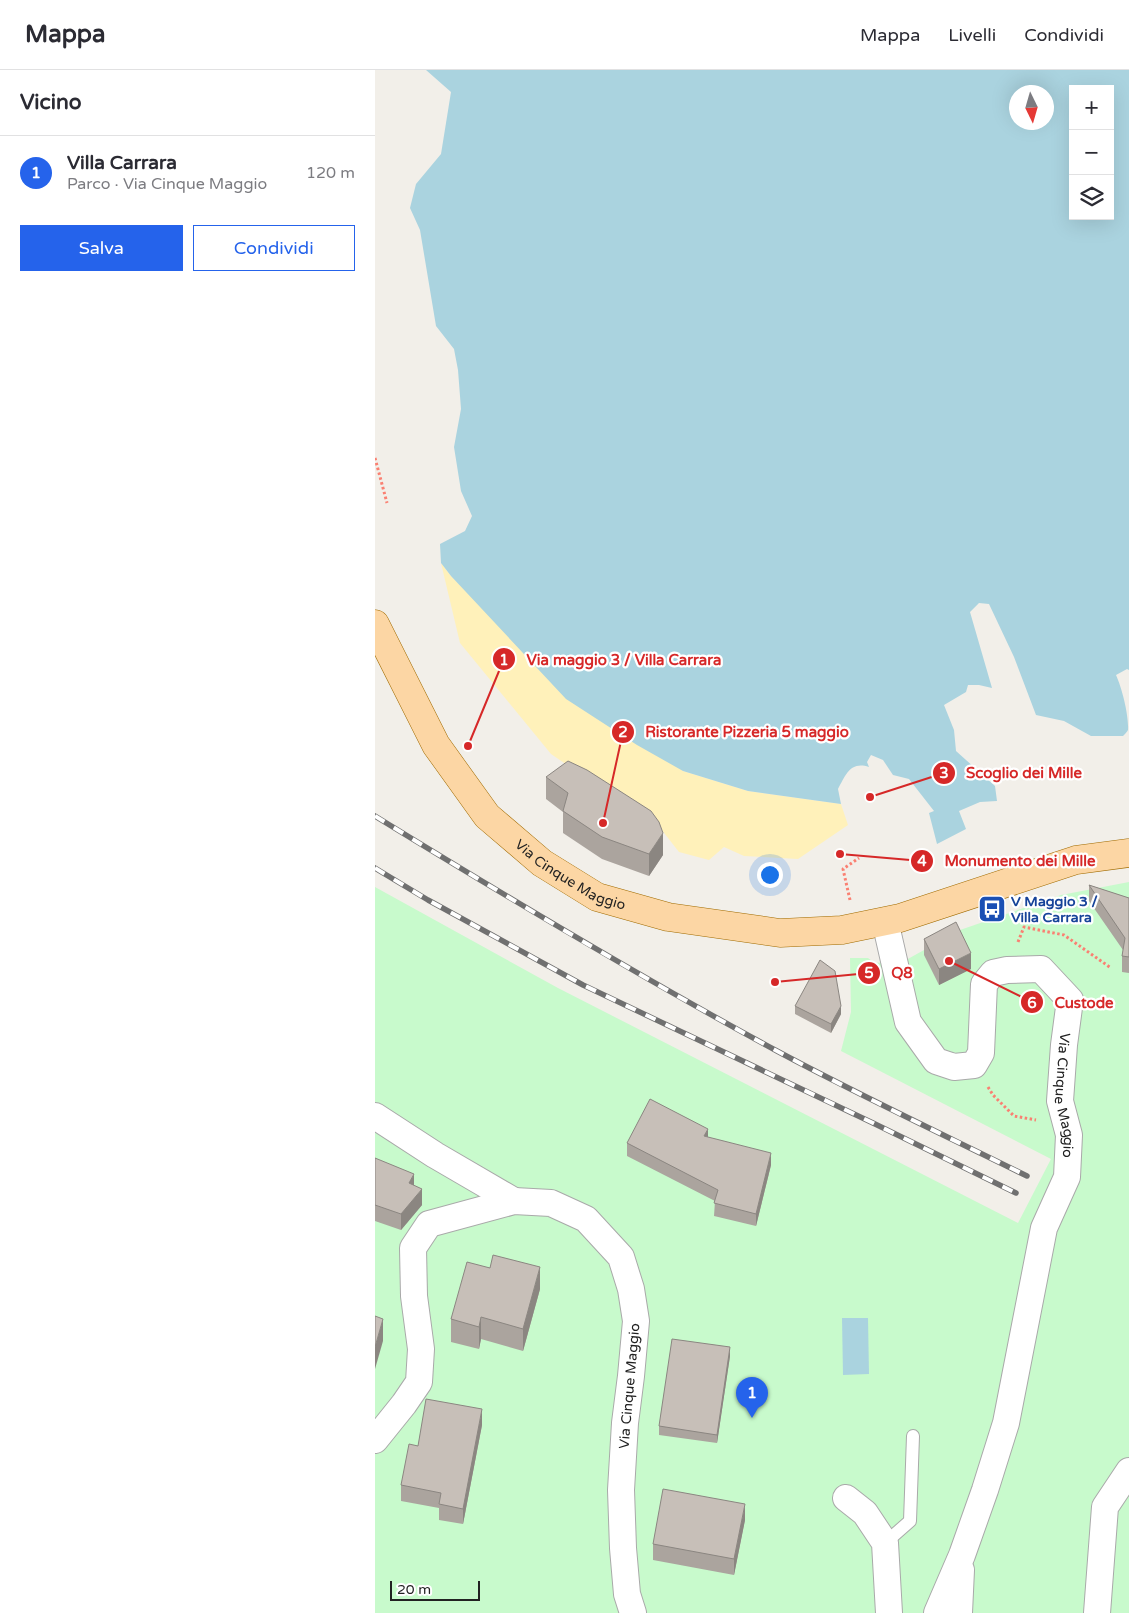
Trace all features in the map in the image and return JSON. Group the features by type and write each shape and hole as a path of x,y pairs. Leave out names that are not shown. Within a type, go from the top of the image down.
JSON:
{"main road":[{"name":"Via Cinque Maggio","path":"375,624 436,745 487,816 541,863 597,897 668,917 780,933 842,930 900,918 1076,860 1129,854"}],"street":[{"path":"885,921 908,1022 936,1061 954,1067 974,1065"},
{"name":"Via Cinque Maggio","path":"937,1613 962,1555 1006,1423 1044,1228 1067,1177 1069,1135 1060,1101 1064,1045 1071,1000 1041,969 1007,970 993,973 984,984 981,1053 974,1065"},
{"name":"Via Cinque Maggio","path":"375,1116 435,1156 514,1201"},
{"name":"Via Cinque Maggio","path":"375,1440 419,1382 421,1349 414,1296 413,1248 429,1224 514,1201 551,1203 585,1219 621,1257 631,1289 636,1321 625,1423 621,1490 627,1594 633,1613"},
{"path":"1097,1613 1105,1507 1129,1471"},
{"path":"846,1498 865,1513 885,1543 889,1613"},
{"name":"Via Cinque Maggio","path":"959,1613 962,1555"}],"lane":[{"path":"885,1543 910,1521 913,1436"}],"path":[{"path":"375,458 387,503"},
{"path":"856,927 843,869 859,858"},
{"path":"974,1065 993,1095 1014,1116 1064,1124 1069,1135"}],"sand":[{"path":"441,563 471,596 683,771 748,791 841,804 848,825 798,859 744,856 724,847 709,860 679,852 661,829 551,754 460,643"}],"green space":[{"path":"1129,882 1129,1613 375,1613 375,887 558,988 1018,1223 1051,1159 841,1051 851,1012 850,958 868,958 875,963 906,960 960,930 1061,895"}],"water":[{"path":"426,70 1129,70 1129,670 1127,669 1116,675 1123,694 1127,717 1128,730 1123,736 1091,736 1064,721 1036,715 1014,657 989,604 979,603 970,612 992,688 968,685 966,692 944,705 954,730 956,751 995,786 997,801 980,802 959,811 966,829 937,844 929,813 934,811 909,779 893,775 883,760 871,755 867,762 869,767 857,766 849,770 838,789 841,804 748,791 683,771 637,745 566,699 441,563 440,544 465,531 472,516 461,491 454,447 461,409 458,370 454,349 436,326 420,230 410,208 416,184 441,154 451,92"},
{"path":"842,1318 868,1318 869,1374 843,1375"}],"building":[{"path":"568,761 587,770 651,811 659,822 663,833 649,854 602,837 563,811 568,793 546,777"},
{"path":"1089,885 1129,898 1129,957 1122,956 1125,938"},
{"path":"956,922 971,953 939,969 924,939"},
{"path":"820,960 835,971 841,1006 831,1024 795,1006"},
{"path":"650,1099 708,1129 704,1136 771,1153 756,1214 714,1203 718,1190 627,1143"},
{"path":"375,1158 414,1174 409,1183 422,1189 401,1214 375,1205"},
{"path":"493,1255 540,1267 523,1329 481,1317 479,1327 451,1319 467,1262 490,1268"},
{"path":"375,1316 383,1319 375,1347"},
{"path":"672,1339 730,1347 717,1435 659,1426"},
{"path":"426,1399 482,1409 463,1509 439,1504 441,1493 401,1485 409,1444 418,1446"},
{"path":"663,1489 745,1504 734,1559 653,1544"}],"railway":[{"path":"375,816 574,936 726,1023 839,1083 1027,1176"},
{"path":"375,868 428,900 583,985 1016,1193"}],"place":[{"name":"Via maggio 3 / Villa Carrara","path":"468,746"},
{"name":"Scoglio dei Mille","path":"870,797"},
{"name":"Ristorante Pizzeria 5 maggio","path":"603,823"},
{"name":"Monumento dei Mille","path":"840,854"},
{"name":"V Maggio 3 / Villa Carrara","path":"992,909"},
{"name":"Custode","path":"949,961"},
{"name":"Q8","path":"775,982"},
{"name":"Villa Carrara","path":"752,1418"}]}
